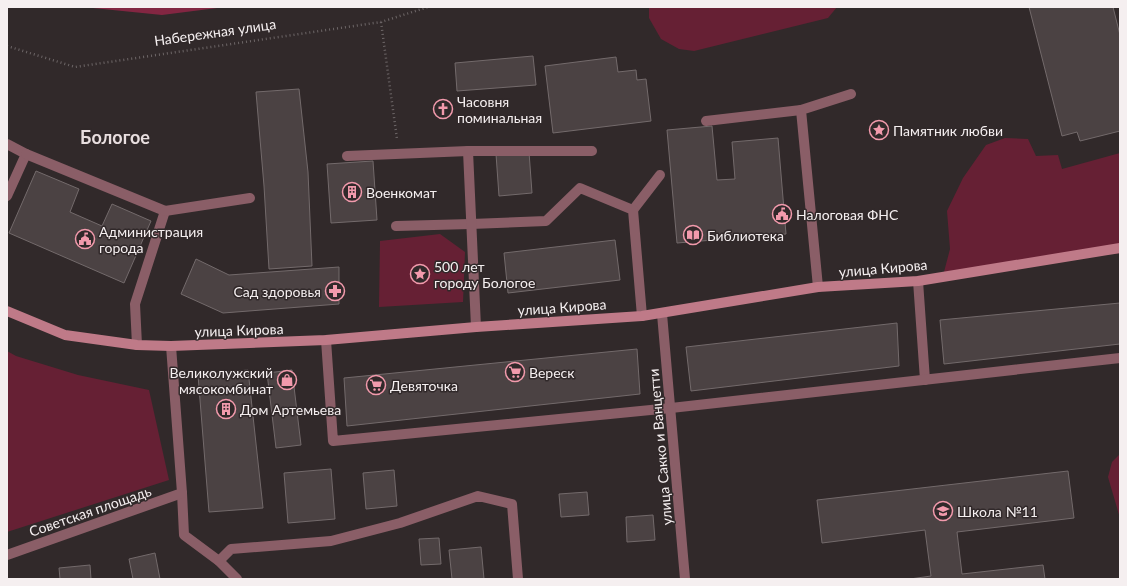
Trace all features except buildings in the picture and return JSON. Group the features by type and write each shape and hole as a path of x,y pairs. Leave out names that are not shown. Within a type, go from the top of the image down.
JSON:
{"main road":[{"name":"улица Кирова","path":"7,311 65,335 137,345 171,346 326,340 476,327 662,314 818,287 918,281 1120,248"}],"street":[{"path":"706,121 801,110 851,94"},
{"path":"801,110 818,287"},
{"path":"7,144 26,154 165,211 250,198"},
{"path":"468,151 476,327"},
{"path":"347,156 468,151 592,151"},
{"path":"7,196 26,154"},
{"path":"642,316 633,210 660,175"},
{"path":"396,226 546,221 580,188 633,210"},
{"path":"137,345 135,304 165,211"},
{"path":"918,281 925,380"},
{"name":"улица Сакко и Ванцетти","path":"662,314 685,579"},
{"path":"326,340 333,441 671,408 1120,358"},
{"path":"171,346 184,534 219,561 237,579"},
{"name":"Советская площадь","path":"7,555 182,493"},
{"path":"219,561 231,549 331,541 400,523 478,496 512,504 518,579"}],"path":[{"name":"Набережная улица","path":"7,46 75,67 381,22 428,7"},
{"path":"381,22 399,154"}],"shaded area":[{"path":"83,7 225,7 162,15"},
{"path":"649,7 837,7 828,18 694,51 679,49 661,39 649,18"},
{"path":"1005,138 1028,139 1036,156 1058,155 1062,169 1120,153 1120,253 944,272 950,249 947,211 963,178 986,145"},
{"path":"440,234 465,252 463,302 379,307 380,241"},
{"path":"7,351 16,356 78,375 149,390 169,480 7,532"},
{"path":"1120,454 1120,518 1108,477 1112,462"}],"place":[{"name":"Часовня поминальная","path":"443,109"},
{"name":"Памятник любви","path":"879,130"},
{"name":"Военкомат","path":"352,192"},
{"name":"Налоговая ФНС","path":"782,214"},
{"name":"Библиотека","path":"693,235"},
{"name":"Администрация города","path":"85,239"},
{"name":"500 лет городу Бологое","path":"420,274"},
{"name":"Сад здоровья","path":"335,291"},
{"name":"Вереск","path":"515,372"},
{"name":"Великолужский мясокомбинат","path":"287,380"},
{"name":"Девяточка","path":"376,385"},
{"name":"Дом Артемьева","path":"226,409"},
{"name":"Школа №11","path":"943,511"}],"district":[{"name":"Бологое","path":"115,137"}]}
